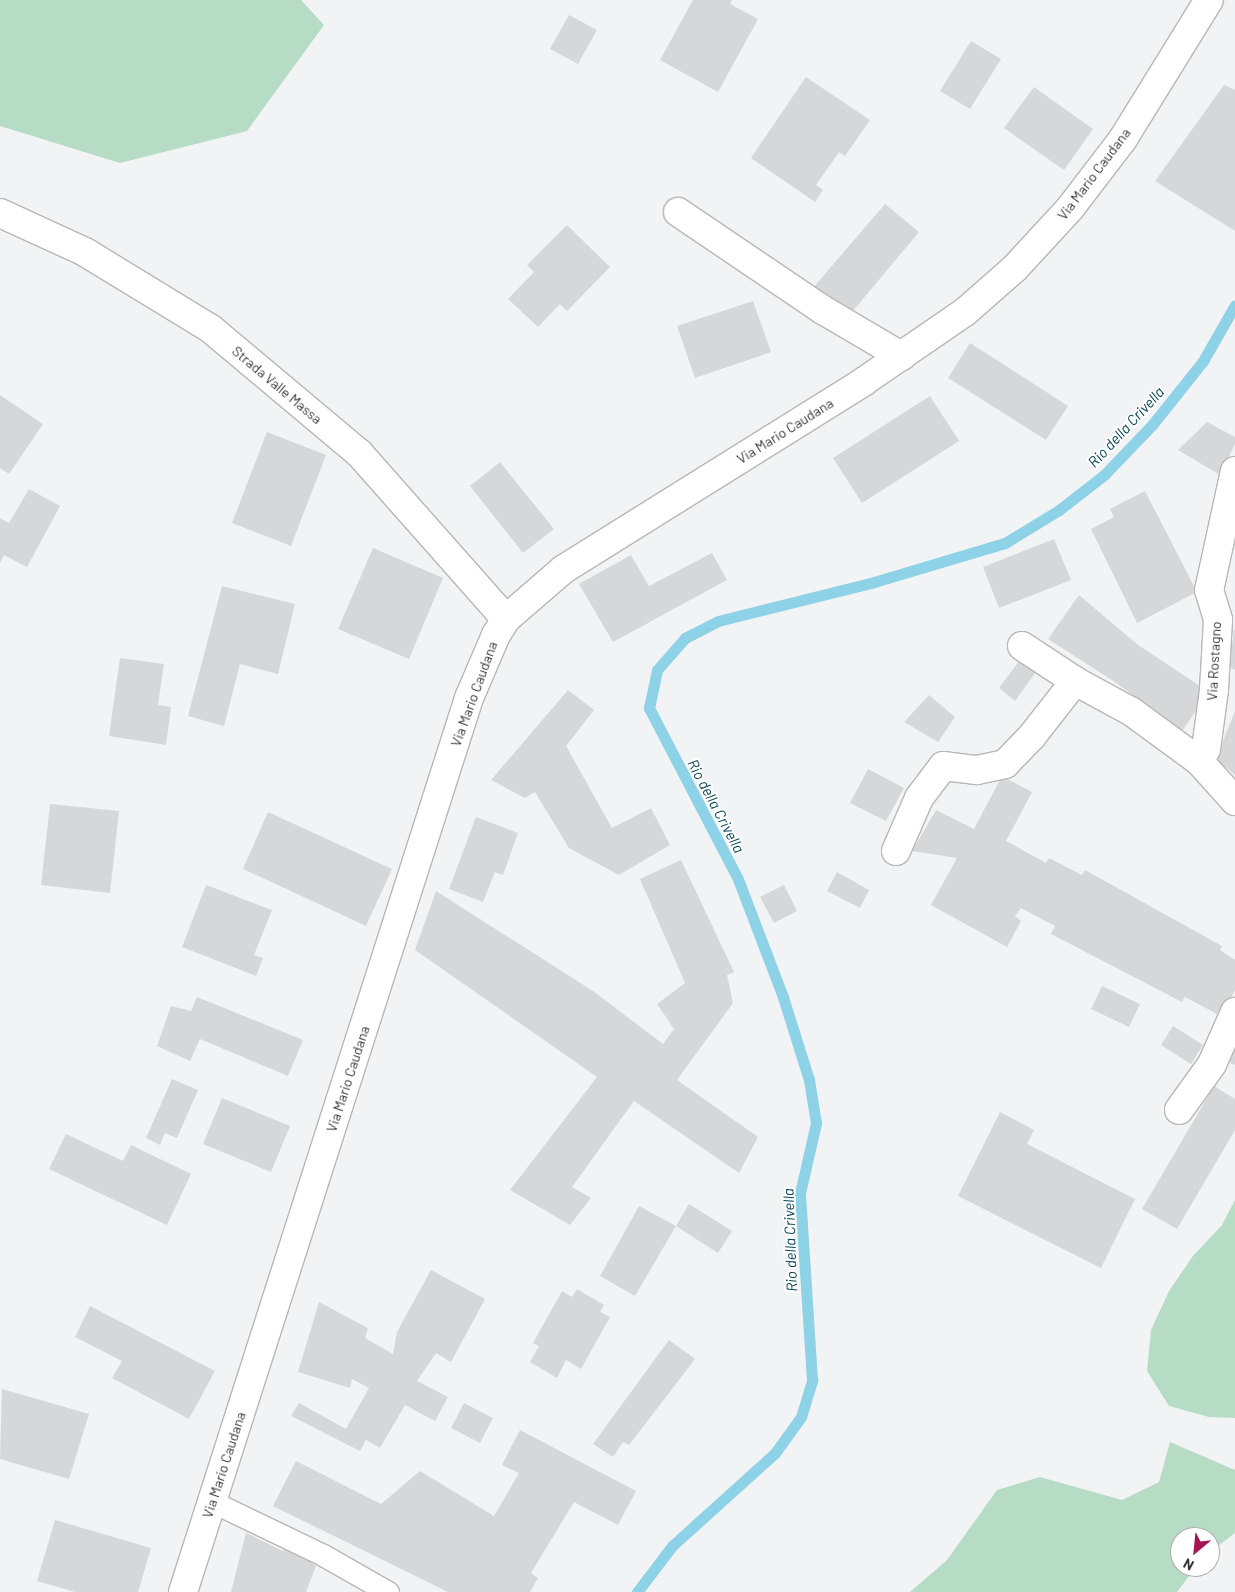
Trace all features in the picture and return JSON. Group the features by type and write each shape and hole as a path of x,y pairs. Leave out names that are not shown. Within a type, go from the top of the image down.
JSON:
{"main road":[{"name":"Via Mario Caudana","path":"183,1592 469,698 496,635 506,619 564,569 902,356 964,312 1015,268 1071,207 1123,139 1209,0"},
{"path":"678,212 823,310 902,356"},
{"name":"Strada Valle Massa","path":"0,213 85,252 211,329 359,453 506,619"},
{"name":"Via Rostagno","path":"1198,761 1206,749 1214,690 1218,620 1209,590 1235,472"},
{"path":"1022,646 1075,681 1132,712 1198,761 1235,800"},
{"path":"896,851 919,798 943,766 977,770 1005,764 1032,736 1075,681"},
{"path":"1179,1110 1212,1064 1235,1012"}],"lane":[{"path":"213,1502 323,1555 388,1592"}],"green space":[{"path":"0,0 301,0 324,25 247,131 120,163 0,126"},
{"path":"1235,1200 1235,1418 1209,1417 1169,1406 1147,1371 1151,1330 1169,1291 1193,1256 1222,1225"},
{"path":"1170,1442 1235,1470 1235,1533 1220,1544 1220,1527 1170,1527 1170,1577 1188,1577 1177,1592 910,1592 947,1560 997,1490 1040,1477 1122,1500 1159,1482"}],"building":[{"path":"693,0 732,0 730,4 758,19 718,92 660,60"},
{"path":"569,15 597,30 578,64 550,49"},
{"path":"971,41 1001,59 970,109 940,91"},
{"path":"806,77 870,120 845,156 839,152 816,185 823,190 815,202 751,158"},
{"path":"1224,85 1235,90 1235,231 1155,181"},
{"path":"1034,87 1093,129 1064,170 1004,128"},
{"path":"885,204 919,232 852,312 812,289"},
{"path":"567,225 610,267 567,311 560,304 538,327 508,299 534,272 527,265"},
{"path":"753,301 771,352 695,378 677,326"},
{"path":"970,343 1068,406 1046,440 948,378"},
{"path":"0,395 43,424 9,474 0,468"},
{"path":"930,396 959,441 862,503 833,458"},
{"path":"1207,422 1235,437 1235,444 1220,475 1178,450"},
{"path":"267,432 326,455 291,546 232,523"},
{"path":"500,462 554,529 523,553 470,486"},
{"path":"29,489 60,506 27,567 4,555 0,563 0,518 9,523"},
{"path":"1145,491 1197,592 1137,623 1091,529 1114,517 1110,509"},
{"path":"1054,539 1071,580 999,608 983,567"},
{"path":"373,548 443,578 409,659 338,629"},
{"path":"712,553 727,580 613,642 579,584 631,555 649,586"},
{"path":"222,586 295,604 278,674 240,664 224,726 188,716"},
{"path":"1079,595 1138,645 1209,692 1182,731 1115,682 1048,639"},
{"path":"1235,630 1235,670 1229,667"},
{"path":"1022,657 1038,669 1015,701 999,688"},
{"path":"120,658 164,664 158,705 171,707 166,745 109,736"},
{"path":"568,690 594,710 566,746 612,828 651,808 670,845 619,875 569,848 535,792 525,798 491,780"},
{"path":"929,695 955,717 938,742 904,722"},
{"path":"1235,711 1235,775 1216,759"},
{"path":"868,769 904,788 886,821 850,803"},
{"path":"1002,776 1032,792 1006,841 1046,863 1049,858 1082,875 1085,870 1222,946 1220,950 1235,960 1235,990 1221,1016 1185,997 1182,1002 1051,934 1055,926 1021,908 1015,916 1021,921 1007,947 931,905 957,858 912,851 936,810 974,829"},
{"path":"50,804 119,811 110,893 41,885"},
{"path":"268,812 392,869 366,926 243,869"},
{"path":"476,817 518,833 503,875 495,872 483,902 449,889"},
{"path":"681,860 734,972 727,975 733,1003 677,1080 758,1137 739,1173 634,1101 572,1187 591,1198 570,1225 510,1190 597,1077 415,950 436,891 593,991 663,1044 674,1029 657,1004 685,983 640,879"},
{"path":"837,872 869,890 860,908 827,891"},
{"path":"206,885 272,910 254,955 263,958 256,976 182,947"},
{"path":"784,885 797,911 774,923 760,897"},
{"path":"1102,986 1140,1004 1129,1027 1091,1009"},
{"path":"197,997 303,1040 288,1076 200,1039 190,1061 157,1046 171,1006 191,1011"},
{"path":"1173,1026 1203,1045 1191,1064 1161,1045"},
{"path":"1235,1045 1235,1065 1227,1062"},
{"path":"172,1079 198,1090 177,1138 165,1133 160,1145 146,1138"},
{"path":"1214,1086 1235,1099 1235,1130 1177,1229 1142,1209"},
{"path":"222,1098 290,1126 271,1172 203,1144"},
{"path":"1000,1112 1034,1130 1027,1144 1135,1199 1101,1268 958,1196"},
{"path":"66,1134 123,1161 131,1145 191,1174 167,1225 49,1169"},
{"path":"689,1204 732,1231 718,1253 676,1226"},
{"path":"639,1206 676,1226 635,1296 600,1276"},
{"path":"431,1270 485,1299 451,1362 436,1353 417,1381 448,1397 435,1421 405,1405 380,1448 366,1440 360,1451 291,1416 299,1403 346,1429 369,1388 352,1379 350,1388 298,1372 319,1302 368,1328 365,1338 393,1354 397,1332"},
{"path":"577,1289 604,1305 600,1312 610,1317 581,1369 566,1360 557,1378 530,1362 539,1346 533,1343 562,1291 572,1297"},
{"path":"90,1306 215,1371 189,1419 112,1378 122,1361 75,1337"},
{"path":"669,1340 695,1359 629,1445 623,1442 613,1457 593,1444"},
{"path":"2,1389 89,1414 69,1479 0,1459"},
{"path":"464,1403 493,1418 480,1443 451,1428"},
{"path":"520,1430 636,1491 618,1525 574,1502 531,1573 538,1578 530,1592 448,1592 273,1506 296,1461 381,1504 420,1471 494,1516 519,1473 502,1465"},
{"path":"55,1520 151,1548 138,1592 75,1592 37,1581"},
{"path":"246,1533 283,1551 286,1545 316,1566 306,1592 231,1592"}],"waterway":[{"name":"Rio della Crivella","path":"637,1592 672,1546 775,1453 801,1417 812,1380 800,1193 816,1123 809,1080 783,997 738,879 649,708 657,670 685,638 718,621 874,582 1005,543 1059,510 1105,474 1152,425 1203,361 1235,305"}]}
